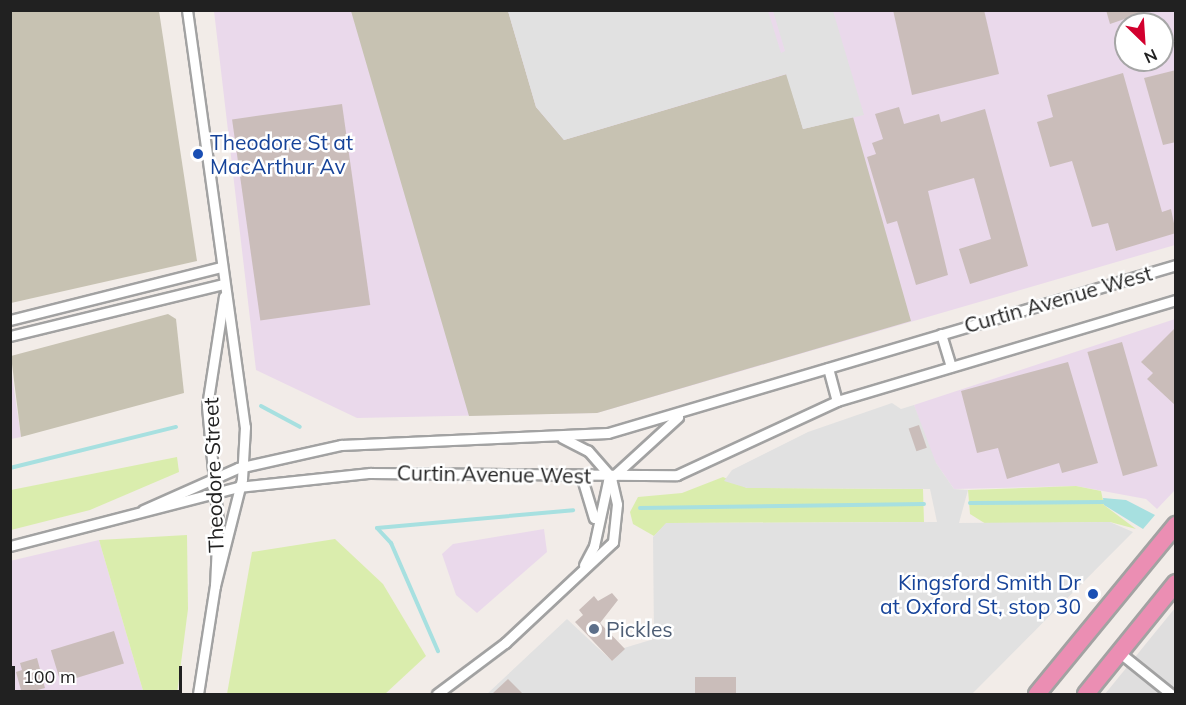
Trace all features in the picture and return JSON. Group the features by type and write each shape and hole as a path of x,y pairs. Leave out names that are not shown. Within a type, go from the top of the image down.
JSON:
{"highway":[{"path":"1036,694 1176,525"},
{"path":"1086,694 1176,583"}],"street":[{"name":"Theodore Street","path":"187,10 224,289 245,416 244,466 215,586 198,694"},
{"name":"Curtin Avenue West","path":"138,513 216,476 244,466 376,441 602,434 691,410 1176,265"},
{"path":"10,320 221,267"},
{"name":"Theodore Street","path":"215,586 218,493 207,408 224,289"},
{"path":"10,336 224,289"},
{"name":"Curtin Avenue West","path":"10,546 240,487 406,471 611,477 680,474 837,401 1176,300"},
{"name":"Curtin Avenue West","path":"941,334 951,366"},
{"path":"828,368 837,401"},
{"path":"573,578 593,551 595,533 611,477 666,425 691,410"},
{"path":"437,694 512,637 614,538 616,495 611,477 588,451 553,436"},
{"path":"581,475 595,533"},
{"path":"1120,652 1171,694"}],"shaded area":[{"path":"10,11 159,11 197,261 11,303"},
{"path":"214,11 1175,11 1175,245 597,413 357,418 256,370"},
{"path":"351,11 508,11 536,107 564,140 787,74 803,129 853,117 911,321 597,413 469,416"},
{"path":"508,11 768,11 781,53 785,51 773,11 833,11 864,115 803,129 786,74 564,140 536,107"},
{"path":"168,314 176,319 184,393 21,437 11,356"},
{"path":"1175,319 1175,490 1157,509 1146,499 1076,486 954,489 931,456 914,405"},
{"path":"10,362 21,437 11,439 10,439"},
{"path":"892,403 901,409 914,405 936,463 954,489 968,490 959,523 1110,522 1133,532 972,694 487,694 567,619 612,661 624,648 654,639 653,537 666,523 937,522 930,489 747,488 724,481 732,470 808,432"},
{"path":"544,529 547,552 477,613 456,595 442,554 453,544"},
{"path":"99,540 144,694 11,694 10,561"},
{"path":"1175,608 1175,694 1105,694"}],"green space":[{"path":"177,457 179,472 90,510 11,530 11,490"},
{"path":"723,477 747,488 923,489 924,522 667,523 654,536 633,524 630,512 638,497 682,493"},
{"path":"1076,486 1101,491 1104,505 1136,529 1110,522 986,524 970,514 968,490"},
{"path":"187,535 188,609 177,694 144,694 99,540"},
{"path":"335,539 383,584 426,656 385,694 227,694 252,552"}],"water":[{"path":"1103,498 1126,500 1155,515 1143,529 1104,505"}],"building":[{"path":"893,10 984,10 999,74 912,95"},
{"path":"1106,10 1145,10 1145,12 1114,12 1114,23 1110,24"},
{"path":"1176,70 1176,142 1163,145 1144,78"},
{"path":"1123,73 1162,212 1171,209 1176,233 1116,251 1108,223 1092,227 1072,161 1050,167 1037,122 1053,117 1047,95"},
{"path":"342,104 370,305 260,320 232,119"},
{"path":"899,107 904,124 939,114 941,122 985,109 1028,266 970,284 959,249 991,239 974,178 928,191 948,275 916,285 897,221 887,224 867,157 876,154 872,143 883,139 875,114"},
{"path":"1176,327 1176,406 1147,379 1153,373 1141,362"},
{"path":"1122,342 1158,466 1123,476 1087,352"},
{"path":"1068,362 1098,463 1062,473 1059,463 1007,479 998,448 977,453 961,391"},
{"path":"919,425 927,448 916,451 909,429"},
{"name":"Pickles","path":"612,593 618,600 600,623 625,649 612,661 575,622 583,615 579,610 594,596 598,601"},
{"path":"114,631 124,664 61,683 51,650"},
{"path":"37,658 45,688 22,694 16,672 22,670 20,663"},
{"path":"695,677 736,677 736,694 695,694"},
{"path":"508,679 523,694 492,694"}],"waterway":[{"path":"261,406 300,427"},
{"path":"10,468 176,427"},
{"path":"970,503 1104,502"},
{"path":"640,508 924,504"},
{"path":"377,528 573,510"},
{"path":"377,528 391,543 438,651"}],"place":[{"name":"Theodore St at MacArthur Av","path":"198,154"},
{"name":"Kingsford Smith Dr at Oxford St, stop 30","path":"1093,594"},
{"name":"Pickles","path":"594,629"}]}
